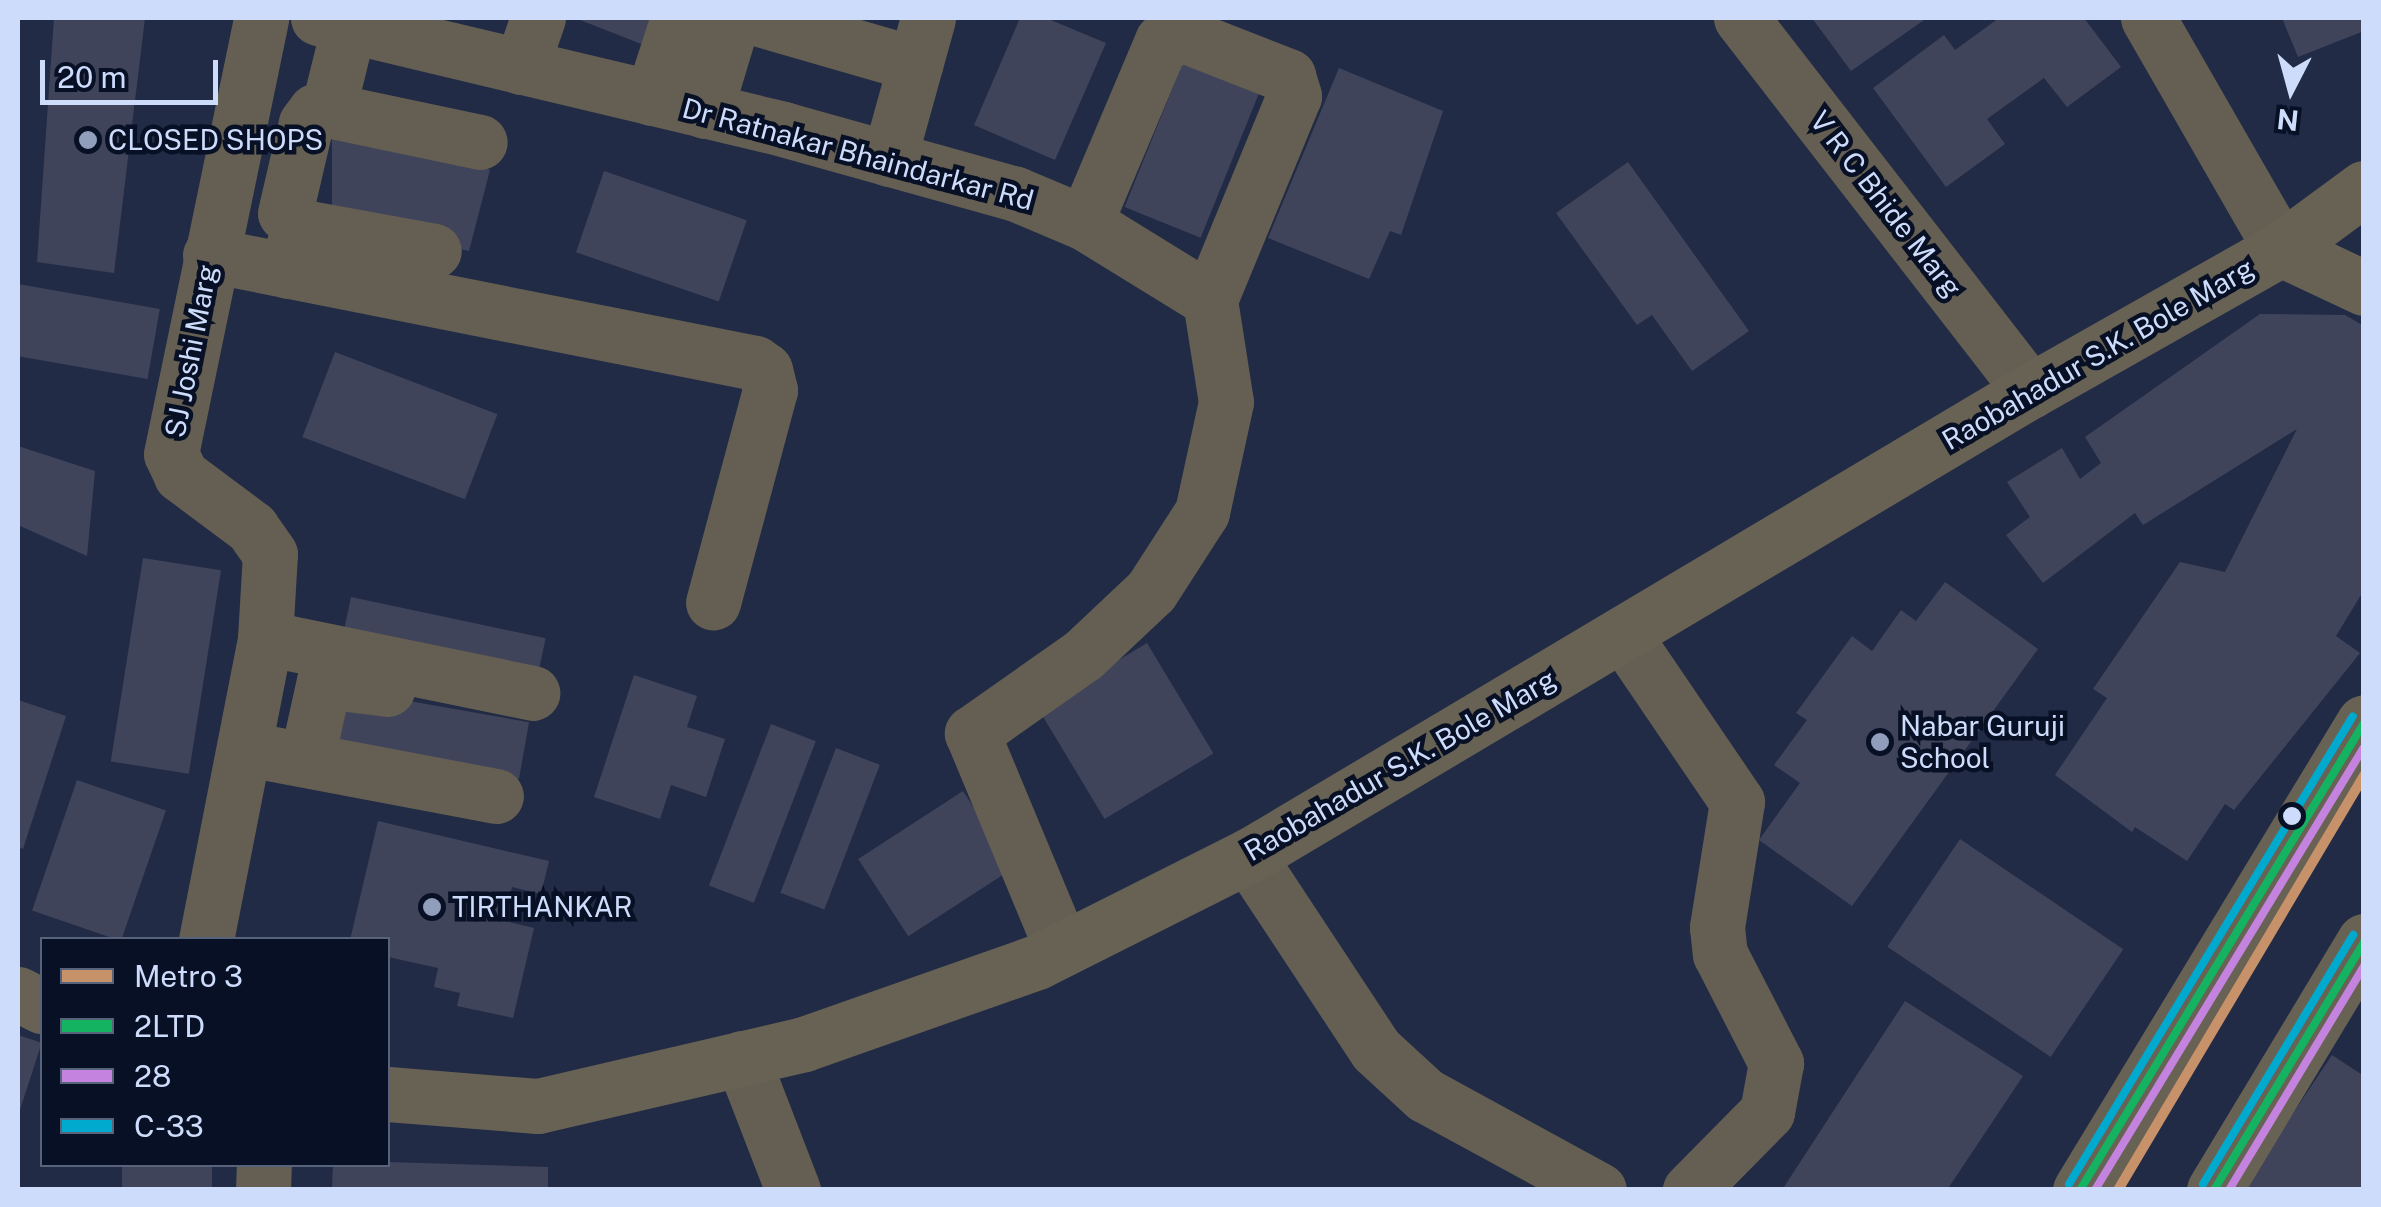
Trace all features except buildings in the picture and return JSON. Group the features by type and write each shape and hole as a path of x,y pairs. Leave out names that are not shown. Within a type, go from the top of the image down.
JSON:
{"main road":[{"name":"Raobahadur S.K. Bole Marg","path":"390,1094 538,1106 804,1044 1062,949 1248,856 2030,391 2282,249 2353,202"},
{"path":"2282,249 2364,288"},
{"path":"2080,1190 2364,722"},
{"path":"2214,1190 2364,941"}],"street":[{"name":"SJ Joshi Marg","path":"207,937 260,660 270,554 252,528 181,475 171,454 261,18"},
{"path":"652,98 678,18"},
{"path":"705,111 733,18"},
{"path":"756,18 921,41 889,159"},
{"name":"V R C Bhide Marg","path":"1742,18 2030,391"},
{"path":"2148,18 2282,249"},
{"path":"328,110 333,21"},
{"name":"Dr Ratnakar Bhaindarkar Rd","path":"333,21 525,32 652,98 1016,194 1085,222 1210,300"},
{"path":"1062,949 972,733 1083,655 1137,604 1202,512 1226,402 1210,300 1294,96 1288,76 1186,36 1162,42 1085,222"},
{"path":"293,248 285,213 306,123 314,111 328,110 480,142"},
{"path":"293,248 765,370 770,390 714,602"},
{"path":"210,256 293,248 434,251"},
{"path":"1623,634 1737,802 1716,927 1720,954 1776,1063 1767,1112 1690,1190"},
{"path":"260,660 533,703 327,680 316,714 260,660"},
{"path":"243,748 496,796"},
{"path":"1248,856 1376,1050 1425,1095 1599,1190"},
{"path":"742,1058 793,1190"}],"metro line":[{"name":"3","path":"2118,1190 2364,776"}],"transit line":[{"name":"C-33","path":"2069,1184 2353,716"},
{"name":"2LTD","path":"2080,1190 2364,723"},
{"name":"28","path":"2095,1190 2364,747"},
{"name":"C-33","path":"2203,1184 2353,935"},
{"name":"2LTD","path":"2214,1190 2364,942"},
{"name":"28","path":"2229,1190 2364,966"}],"place":[{"name":"CLOSED SHOPS","path":"88,140"},
{"name":"Nabar Guruji School","path":"1880,742"},
{"name":"TIRTHANKAR","path":"432,907"}]}
